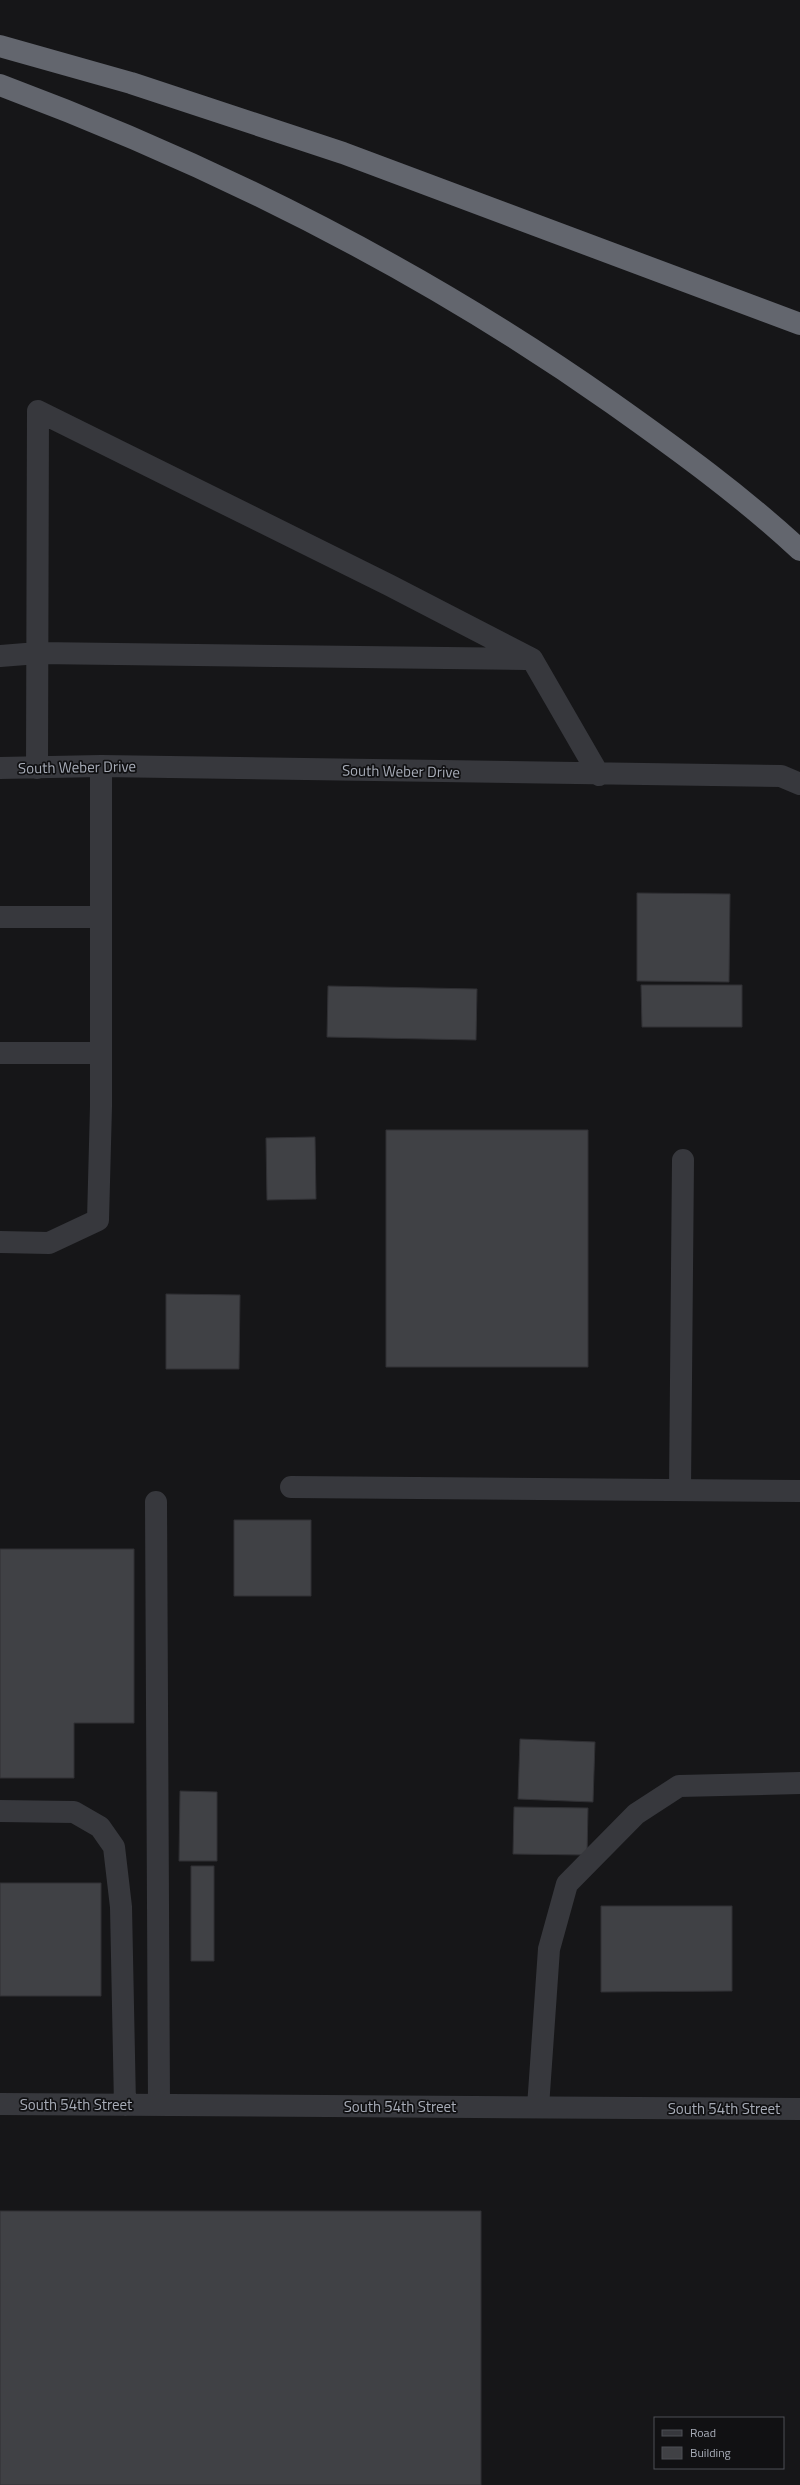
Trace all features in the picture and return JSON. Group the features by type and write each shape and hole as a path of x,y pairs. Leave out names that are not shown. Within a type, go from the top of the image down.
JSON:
{"highway":[{"path":"0,46 131,83 342,153 800,324"},
{"path":"0,85 134,138 210,172 349,241 430,286 523,343 651,431 722,485 800,550"}],"street":[{"path":"37,768 38,411 389,585 532,659 599,775"},
{"path":"0,656 38,653 532,659"},
{"path":"0,1242 49,1243 98,1220 101,1053 102,766"},
{"name":"South Weber Drive","path":"0,768 102,766 599,775 781,776 800,784"},
{"path":"0,917 102,917"},
{"path":"0,1052 101,1053"},
{"path":"680,1490 683,1160"},
{"path":"291,1487 800,1491"},
{"path":"156,1502 159,2104"},
{"path":"538,2107 549,1949 567,1884 636,1814 679,1786 800,1782"},
{"path":"0,1812 74,1812 100,1827 114,1847 121,1907 125,2104"},
{"name":"South 54th Street","path":"0,2104 800,2109"}],"building":[{"path":"637,893 730,894 729,982 637,981"},
{"path":"641,985 742,985 742,1027 642,1027"},
{"path":"328,986 477,989 476,1040 327,1037"},
{"path":"386,1130 588,1130 588,1367 386,1367"},
{"path":"315,1137 316,1199 267,1200 266,1138"},
{"path":"166,1294 240,1295 239,1369 166,1369"},
{"path":"234,1520 311,1520 311,1596 234,1596"},
{"path":"0,1549 134,1549 134,1723 74,1723 74,1778 0,1778"},
{"path":"520,1739 595,1742 593,1802 518,1799"},
{"path":"180,1791 217,1792 217,1861 179,1861"},
{"path":"514,1807 588,1808 587,1855 513,1854"},
{"path":"191,1866 214,1866 214,1961 191,1961"},
{"path":"0,1883 101,1883 101,1996 0,1996"},
{"path":"601,1906 732,1906 732,1991 601,1992"},
{"path":"0,2211 481,2211 481,2485 0,2485"}]}
